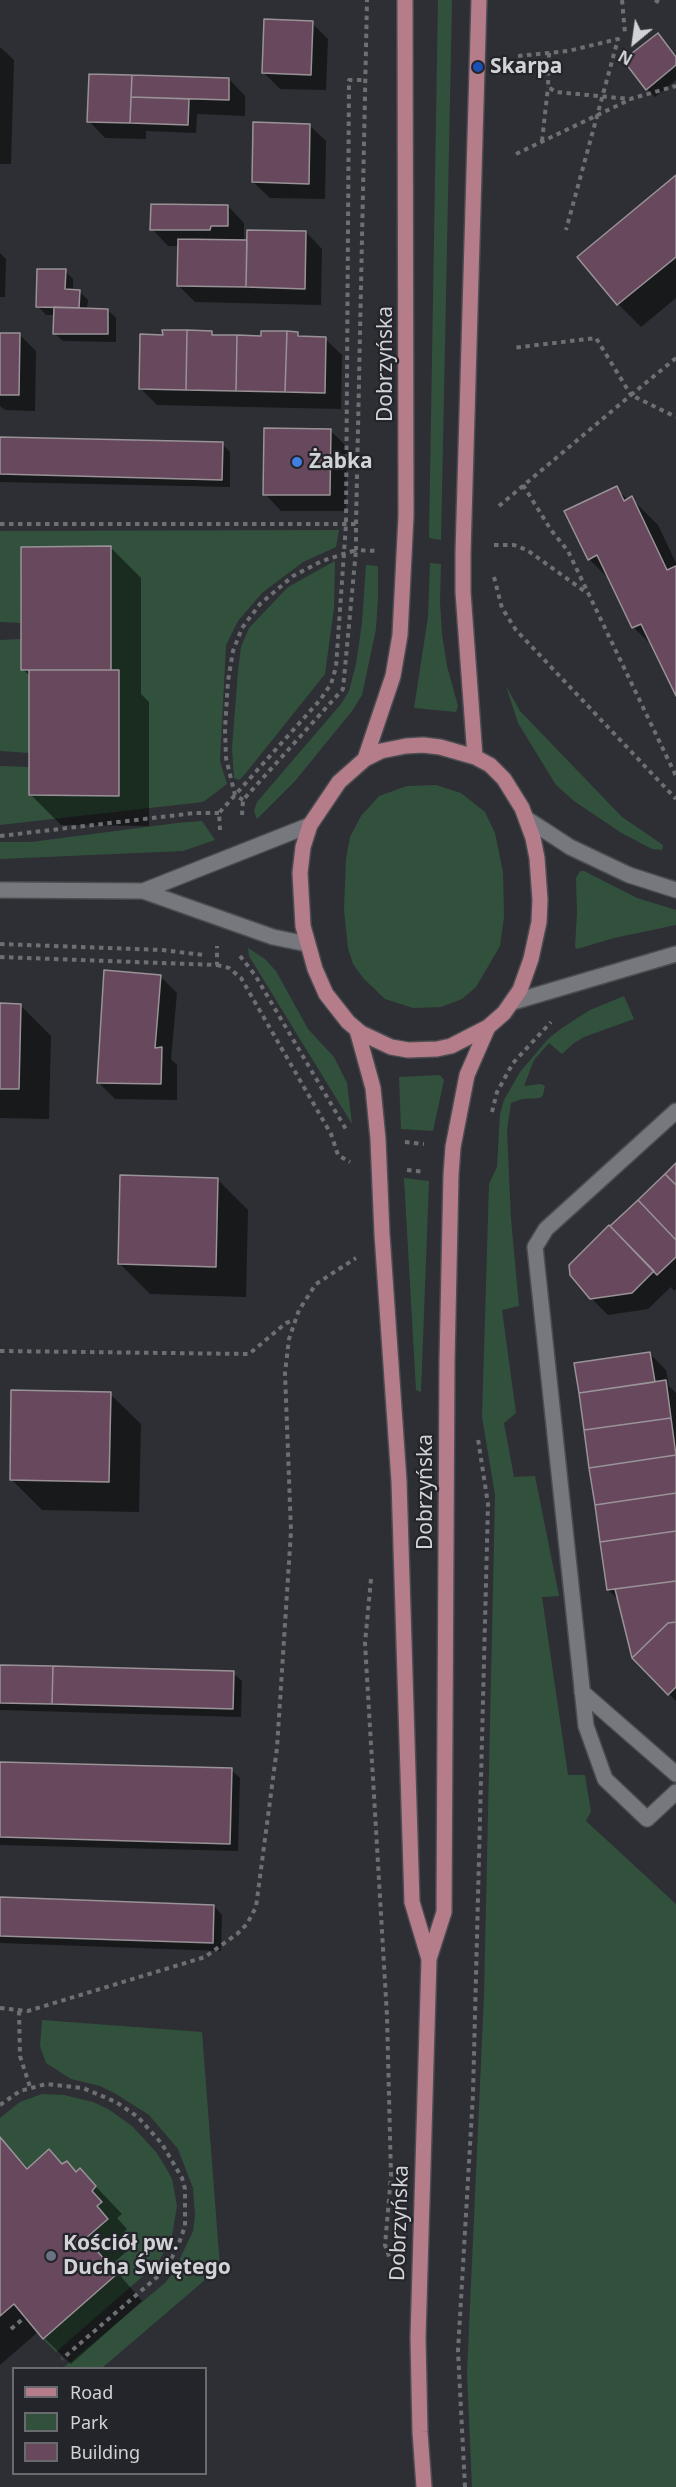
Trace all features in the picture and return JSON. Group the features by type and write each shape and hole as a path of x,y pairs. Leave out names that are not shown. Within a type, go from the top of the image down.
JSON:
{"main road":[{"name":"Dobrzyńska","path":"365,759 393,676 400,635 406,516 405,0"},
{"path":"475,756 463,592 463,553 479,0"},
{"path":"406,746 440,747 475,756 500,774 517,799 527,819 537,858 540,890 539,922 529,967 513,1002 488,1027 451,1046 425,1050 391,1047 357,1030 326,994 307,944 303,926 300,885 302,852 310,825 334,788 365,759 381,751 406,746"},
{"name":"Dobrzyńska","path":"424,2487 418,2338 429,1959 444,1912 447,1362 451,1175 453,1147 467,1075 488,1027"},
{"name":"Dobrzyńska","path":"357,1030 373,1088 399,1481 412,1902 429,1959"}],"street":[{"path":"527,819 570,846 629,875 676,890"},
{"path":"143,891 310,825"},
{"path":"0,891 143,891 273,937 307,944"},
{"path":"513,1002 676,954"},
{"path":"676,1111 546,1228 535,1246 586,1726 605,1779 647,1819 676,1792"},
{"path":"582,1692 676,1774"}],"path":[{"path":"356,524 367,0"},
{"path":"622,0 625,33"},
{"path":"655,0 660,3"},
{"path":"518,56 568,51 618,39 566,230"},
{"path":"542,141 549,53"},
{"path":"222,859 219,813 331,684 336,667 344,552 349,80 364,80"},
{"path":"516,154 630,99 676,86"},
{"path":"548,87 556,92 630,99"},
{"path":"512,348 596,338 631,395 676,417"},
{"path":"499,506 676,358"},
{"path":"524,485 551,530 568,551 676,776"},
{"path":"494,545 514,545 527,550 589,594"},
{"path":"242,815 243,800 343,689 356,550 321,561 293,576 260,604 242,628 233,651 228,681 225,758 235,795 243,800"},
{"path":"0,836 195,813 219,813"},
{"path":"217,965 220,918"},
{"path":"0,945 162,950 204,955"},
{"path":"236,952 255,975 349,1134"},
{"path":"0,957 217,965 229,968 236,973 249,990 331,1134 338,1155 353,1164 451,1175"},
{"path":"0,2008 28,2011 205,1957 237,1934 247,1924 256,1907 277,1748 291,1531 285,1373 289,1339 299,1310 316,1284 360,1256 360,1266"},
{"path":"0,1351 249,1354 286,1323 296,1320"},
{"path":"372,1573 365,1643 387,2016 391,2176"},
{"path":"19,2011 20,2056 30,2087"},
{"path":"0,2105 30,2087 46,2084 70,2085 94,2092 116,2102 138,2117 162,2144 182,2178 185,2189 185,2226 177,2249 163,2272 62,2359"},
{"path":"11,2329 25,2317"}],"green space":[{"path":"438,0 452,0 441,540 429,538"},
{"path":"339,530 336,547 303,562 262,593 238,621 226,645 220,761 227,784 203,802 0,825 0,766 30,767 30,795 119,795 119,670 111,670 111,547 21,547 20,623 0,622 0,531"},
{"path":"335,561 334,608 325,674 245,774 239,780 234,778 232,748 238,671 241,647 249,628 288,587"},
{"path":"430,563 441,564 442,634 447,666 458,706 456,712 414,708 428,617"},
{"path":"366,565 378,566 378,598 376,629 362,695 352,711 295,781 257,819 254,811 257,802 341,704 349,691 356,664 362,623"},
{"path":"21,639 21,669 29,670 30,753 0,751 0,640"},
{"path":"506,686 520,711 622,817 663,845 662,850 652,849 620,832 574,801 556,785 518,723"},
{"path":"436,785 461,793 485,812 495,833 503,872 504,917 500,946 476,987 462,999 441,1007 413,1008 385,999 364,979 353,964 348,948 344,910 346,859 350,837 361,816 379,796 407,786"},
{"path":"202,821 215,840 183,851 0,859 0,842 31,842"},
{"path":"580,871 637,898 676,910 676,925 614,938 577,949 575,947 576,878"},
{"path":"248,948 265,959 276,971 308,1029 334,1057 347,1083 352,1124 249,956"},
{"path":"624,996 634,1019 584,1037 562,1054 549,1043 534,1060 524,1086 541,1084 545,1086 543,1095 540,1098 522,1099 511,1103 507,1130 511,1219 519,1306 502,1310 516,1413 504,1423 514,1477 535,1476 559,1596 542,1597 568,1775 585,1775 591,1812 586,1821 676,1904 676,2487 472,2487 467,2373 484,1996 495,1495 482,1417 489,1184 497,1167 500,1114 504,1100 520,1072 548,1039 562,1028 590,1010"},
{"path":"440,1075 444,1080 433,1131 401,1129 399,1077"},
{"path":"404,1178 429,1181 421,1392 416,1390"},
{"path":"42,2020 202,2032 220,2267 103,2367 64,2367 166,2282 174,2271 193,2231 195,2215 193,2188 178,2149 149,2115 100,2086 71,2079 46,2063 40,2046"},
{"path":"42,2094 64,2095 93,2102 108,2109 132,2126 156,2152 165,2166 172,2179 177,2206 172,2236 158,2263 56,2352 43,2339 117,2274 86,2238 108,2219 97,2206 101,2202 92,2191 96,2186 81,2168 76,2172 67,2161 62,2164 49,2150 27,2169 0,2137 0,2118 20,2102"}],"building":[{"path":"264,19 313,21 311,75 262,73"},
{"path":"658,33 676,57 676,65 646,90 623,60"},
{"path":"89,74 132,75 130,123 87,122"},
{"path":"132,75 229,78 229,100 131,97"},
{"path":"131,97 189,99 188,125 130,123"},
{"path":"253,122 310,124 309,184 252,182"},
{"path":"676,175 676,257 617,305 577,257"},
{"path":"151,204 228,205 228,226 211,226 210,230 150,230"},
{"path":"247,230 306,231 305,289 246,287"},
{"path":"178,239 247,240 246,287 177,286"},
{"path":"37,269 66,269 65,289 80,290 79,308 36,307"},
{"path":"54,307 108,309 108,334 53,334"},
{"path":"162,330 187,330 186,390 139,389 140,334 163,335"},
{"path":"187,330 212,331 212,335 237,335 236,391 186,390"},
{"path":"261,331 287,331 285,392 236,391 237,335 261,336"},
{"path":"287,331 298,332 298,336 326,337 325,393 285,392"},
{"path":"0,333 20,333 19,395 0,395"},
{"name":"Żabka","path":"264,428 331,429 330,495 263,495"},
{"path":"0,437 223,442 222,480 0,474"},
{"path":"617,486 624,501 632,496 667,570 676,566 676,696 641,624 632,628 597,555 588,560 564,511"},
{"path":"111,546 111,670 21,670 21,547"},
{"path":"29,670 119,670 119,796 29,795"},
{"path":"104,970 161,975 155,1048 162,1047 161,1084 97,1083"},
{"path":"0,1003 21,1004 19,1089 0,1089"},
{"path":"676,1163 676,1185 665,1174"},
{"path":"665,1174 676,1185 676,1240 638,1200"},
{"path":"120,1175 218,1178 216,1267 118,1264"},
{"path":"638,1200 676,1240 676,1257 657,1275 610,1226"},
{"path":"609,1225 654,1271 632,1293 590,1299 570,1275 569,1265"},
{"path":"650,1352 655,1382 579,1393 574,1363"},
{"path":"666,1380 671,1418 584,1430 579,1393"},
{"path":"11,1390 111,1392 109,1482 10,1480"},
{"path":"671,1418 676,1455 589,1468 584,1430"},
{"path":"676,1455 676,1493 595,1505 589,1468"},
{"path":"676,1493 676,1531 600,1542 595,1505"},
{"path":"676,1531 676,1581 607,1590 600,1542"},
{"path":"676,1581 676,1622 668,1623 632,1658 615,1589"},
{"path":"676,1622 676,1687 668,1695 632,1658 668,1623"},
{"path":"0,1665 53,1666 52,1704 0,1703"},
{"path":"53,1666 234,1671 233,1709 52,1704"},
{"path":"0,1762 232,1768 230,1844 0,1837"},
{"path":"0,1897 214,1905 213,1943 0,1936"},
{"name":"Kościół pw. Ducha Świętego","path":"0,2137 27,2169 49,2149 62,2164 67,2161 76,2172 80,2168 96,2186 92,2191 102,2202 97,2206 108,2219 86,2238 117,2274 43,2339 14,2304 0,2316"}],"place":[{"name":"Skarpa","path":"478,67"},
{"name":"Żabka","path":"297,462"},
{"name":"Kościół pw. Ducha Świętego","path":"51,2256"}]}
